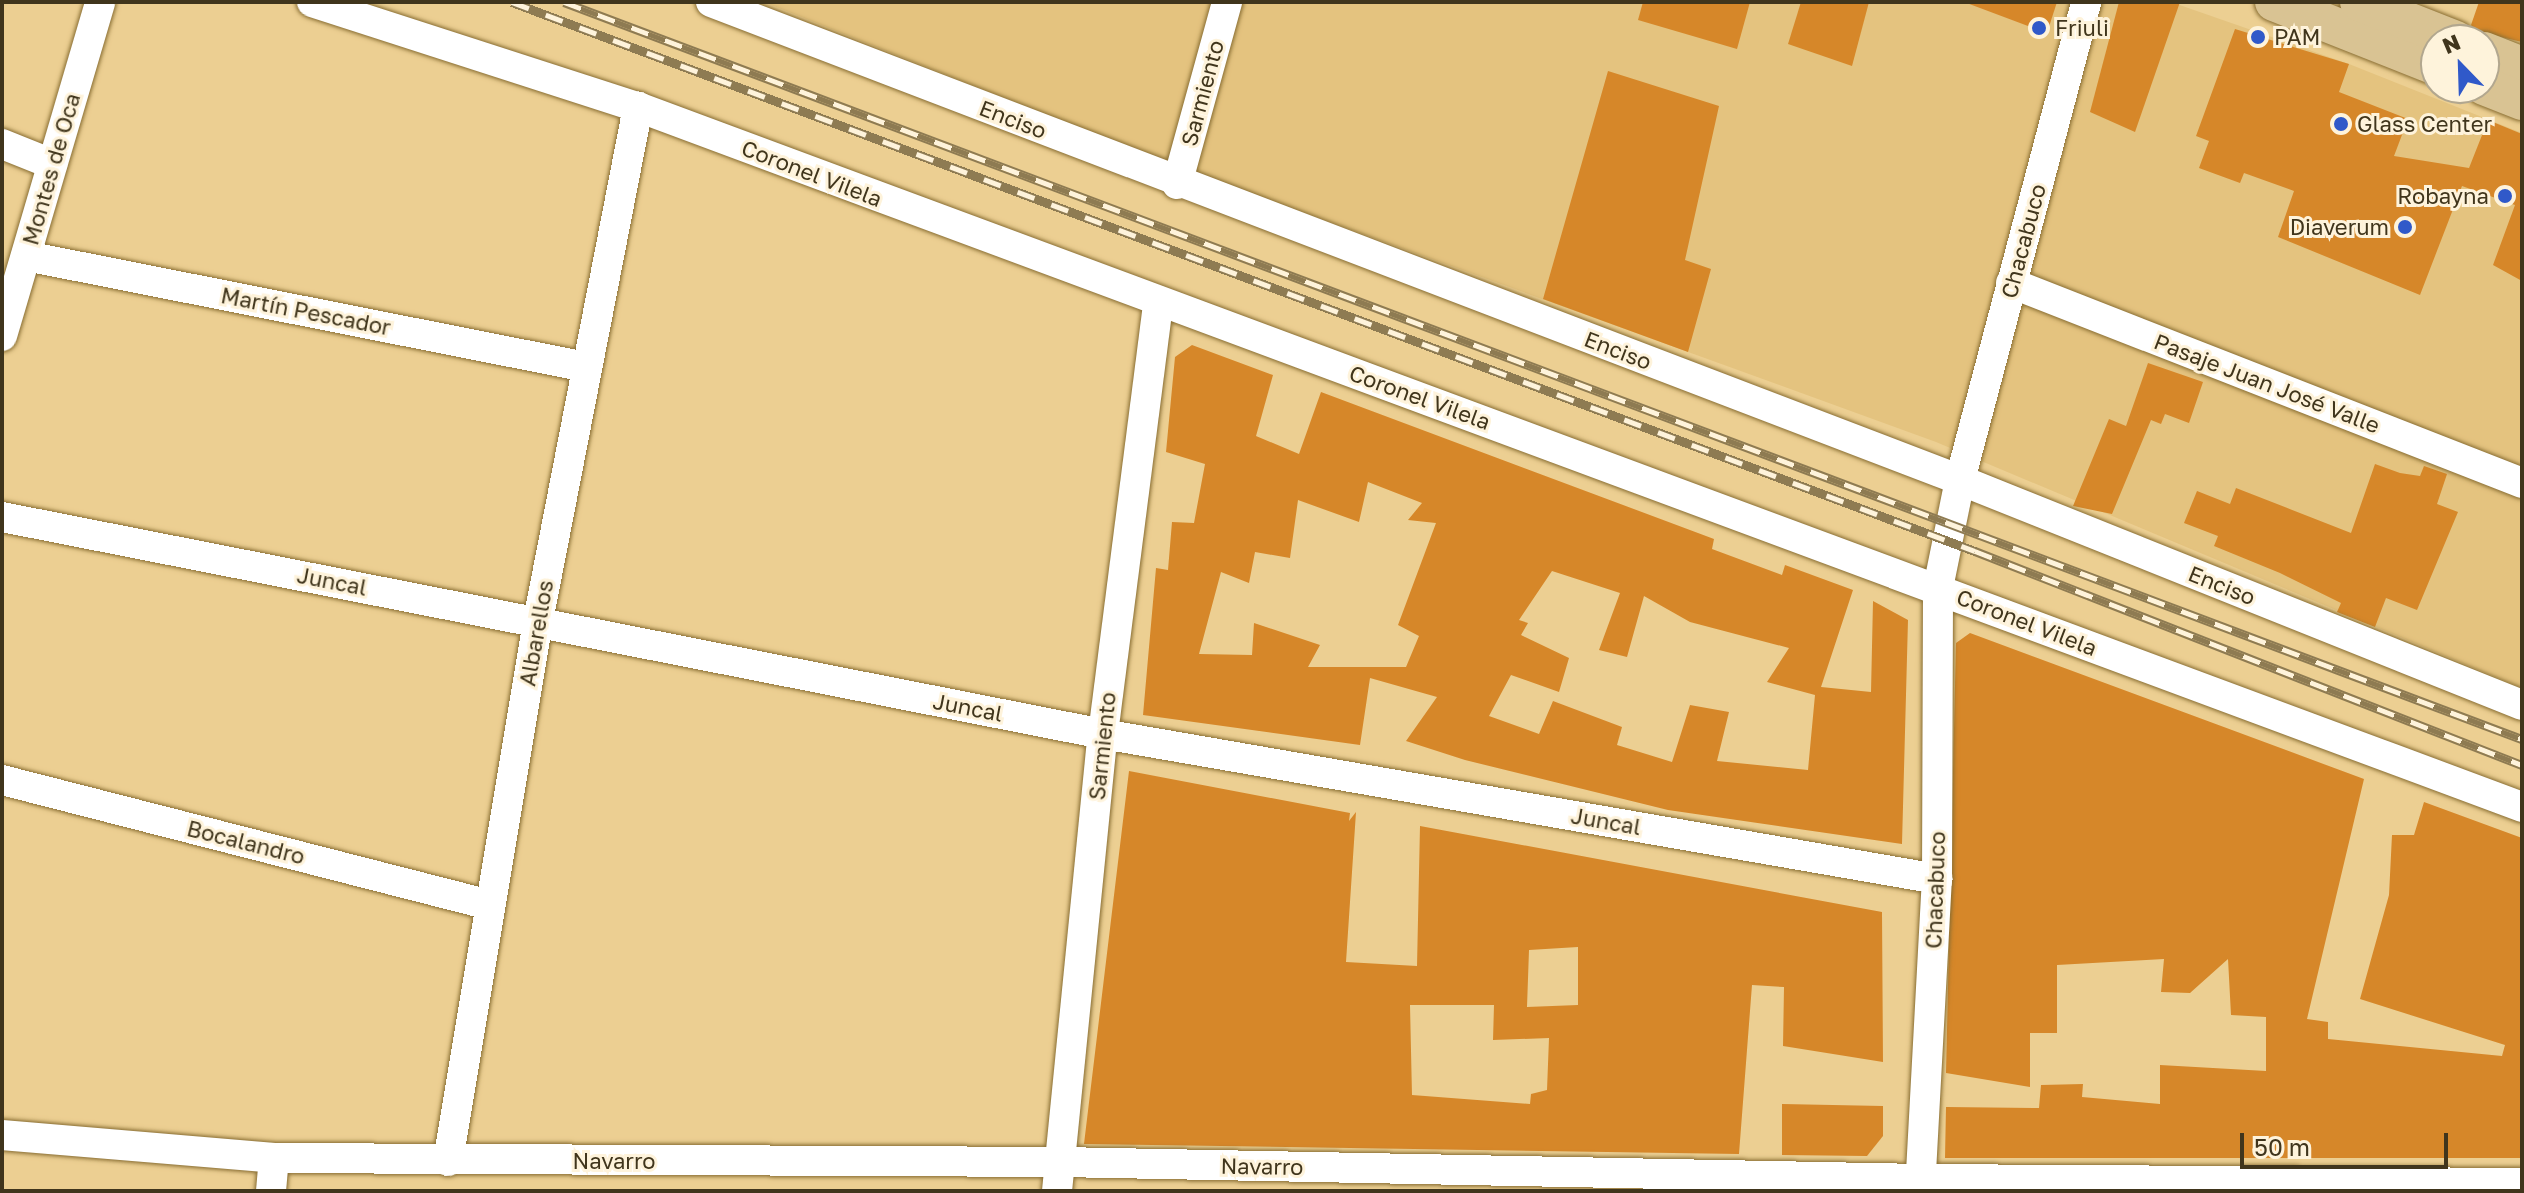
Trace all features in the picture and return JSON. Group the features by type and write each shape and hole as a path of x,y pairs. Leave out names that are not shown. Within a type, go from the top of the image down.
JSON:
{"main road":[{"path":"2274,2 2420,60"},
{"path":"2359,2 2420,26"},
{"path":"2500,57 2522,66"},
{"path":"2500,92 2522,101"}],"street":[{"name":"Montes de Oca","path":"2,336 100,2"},
{"name":"Coronel Vilela","path":"312,2 638,107 2522,807"},
{"name":"Enciso","path":"711,2 1177,184 1960,480 2522,705"},
{"name":"Sarmiento","path":"1177,184 1227,2"},
{"name":"Chacabuco","path":"1921,1185 1937,879 1938,588 1960,480 2086,2"},
{"name":"Albarellos","path":"448,1161 538,621 638,107"},
{"path":"2,144 52,164"},
{"name":"Martín Pescador","path":"26,256 586,367"},
{"name":"Pasaje Juan José Valle","path":"2011,283 2522,483"},
{"name":"Sarmiento","path":"1058,1176 1103,734 1158,302"},
{"name":"Juncal","path":"2,517 1103,734 1937,879"},
{"name":"Bocalandro","path":"2,780 490,905"},
{"name":"Navarro","path":"2,1135 274,1158 1058,1176 1921,1185 2522,1183"},
{"path":"271,1191 274,1158"}],"shaded area":[{"path":"764,2 2171,2 2349,64 2420,92 2420,104 2449,104 2522,133 2522,688 1936,442 1165,162"}],"building":[{"path":"1643,2 1750,2 1737,49 1638,20"},
{"path":"1801,2 1869,2 1852,66 1788,44"},
{"path":"1964,2 2057,2 2047,33"},
{"path":"2119,2 2180,2 2135,132 2090,112"},
{"path":"2479,2 2522,2 2522,42 2500,37 2500,24 2471,24"},
{"path":"2235,29 2349,64 2339,92 2408,119 2394,156 2469,168 2488,120 2522,134 2522,281 2493,265 2515,205 2462,186 2420,295 2278,237 2294,191 2244,173 2240,183 2199,168 2209,141 2196,136"},
{"path":"1608,71 1719,106 1685,260 1711,269 1688,352 1543,299"},
{"path":"1192,345 1273,375 1256,436 1299,454 1321,392 1714,539 1712,549 1782,575 1785,565 1853,590 1821,687 1871,692 1873,601 1908,620 1902,844 1668,810 1465,760 1406,741 1437,697 1370,678 1360,745 1143,715 1156,568 1168,570 1172,522 1194,523 1205,464 1166,452 1175,357","holes":["1368,482 1422,503 1408,520 1436,523 1398,625 1419,636 1406,667 1308,667 1320,645 1254,623 1252,655 1199,654 1221,572 1249,583 1255,552 1290,558 1298,500 1359,522","1552,571 1620,593 1599,650 1627,657 1644,596 1690,622 1789,648 1767,682 1815,695 1808,770 1717,761 1729,712 1690,705 1672,762 1617,745 1622,727 1553,701 1539,734 1489,716 1511,675 1559,692 1569,658 1521,635 1528,623 1519,620"]},
{"path":"2148,363 2203,382 2189,423 2165,414 2161,424 2151,420 2112,514 2073,506 2109,419 2126,426"},
{"path":"2375,464 2420,476 2424,466 2447,474 2437,504 2458,512 2417,610 2386,598 2375,627 2337,612 2341,603 2214,546 2218,536 2184,523 2197,491 2230,504 2236,488 2351,533"},
{"path":"1970,633 2364,779 2307,1019 2328,1022 2328,1039 2502,1056 2505,1045 2360,999 2389,895 2392,835 2414,835 2424,802 2522,838 2522,1158 1945,1158 1946,1107 2039,1108 2041,1085 2083,1084 2082,1097 2160,1104 2160,1065 2266,1071 2266,1017 2231,1015 2228,959 2190,993 2161,992 2164,959 2057,965 2057,1033 2030,1033 2030,1087 1946,1073 1956,643"},
{"path":"1129,771 1350,813 1349,821 1356,812 1346,962 1417,966 1420,826 1882,912 1883,1062 1783,1046 1784,987 1752,985 1739,1154 1084,1144","holes":["1578,947 1578,1005 1527,1007 1529,950","1410,1005 1494,1005 1493,1040 1549,1038 1547,1090 1531,1094 1530,1104 1412,1095"]},
{"path":"1782,1104 1883,1106 1883,1136 1867,1156 1782,1155"}],"railway":[{"path":"512,2 1975,551 2522,765"},
{"path":"564,2 2522,739"}],"place":[{"name":"Friuli","path":"2039,28"},
{"name":"PAM","path":"2258,37"},
{"name":"Glass Center","path":"2341,124"},
{"name":"Robayna","path":"2505,196"},
{"name":"Diaverum","path":"2405,227"}]}
